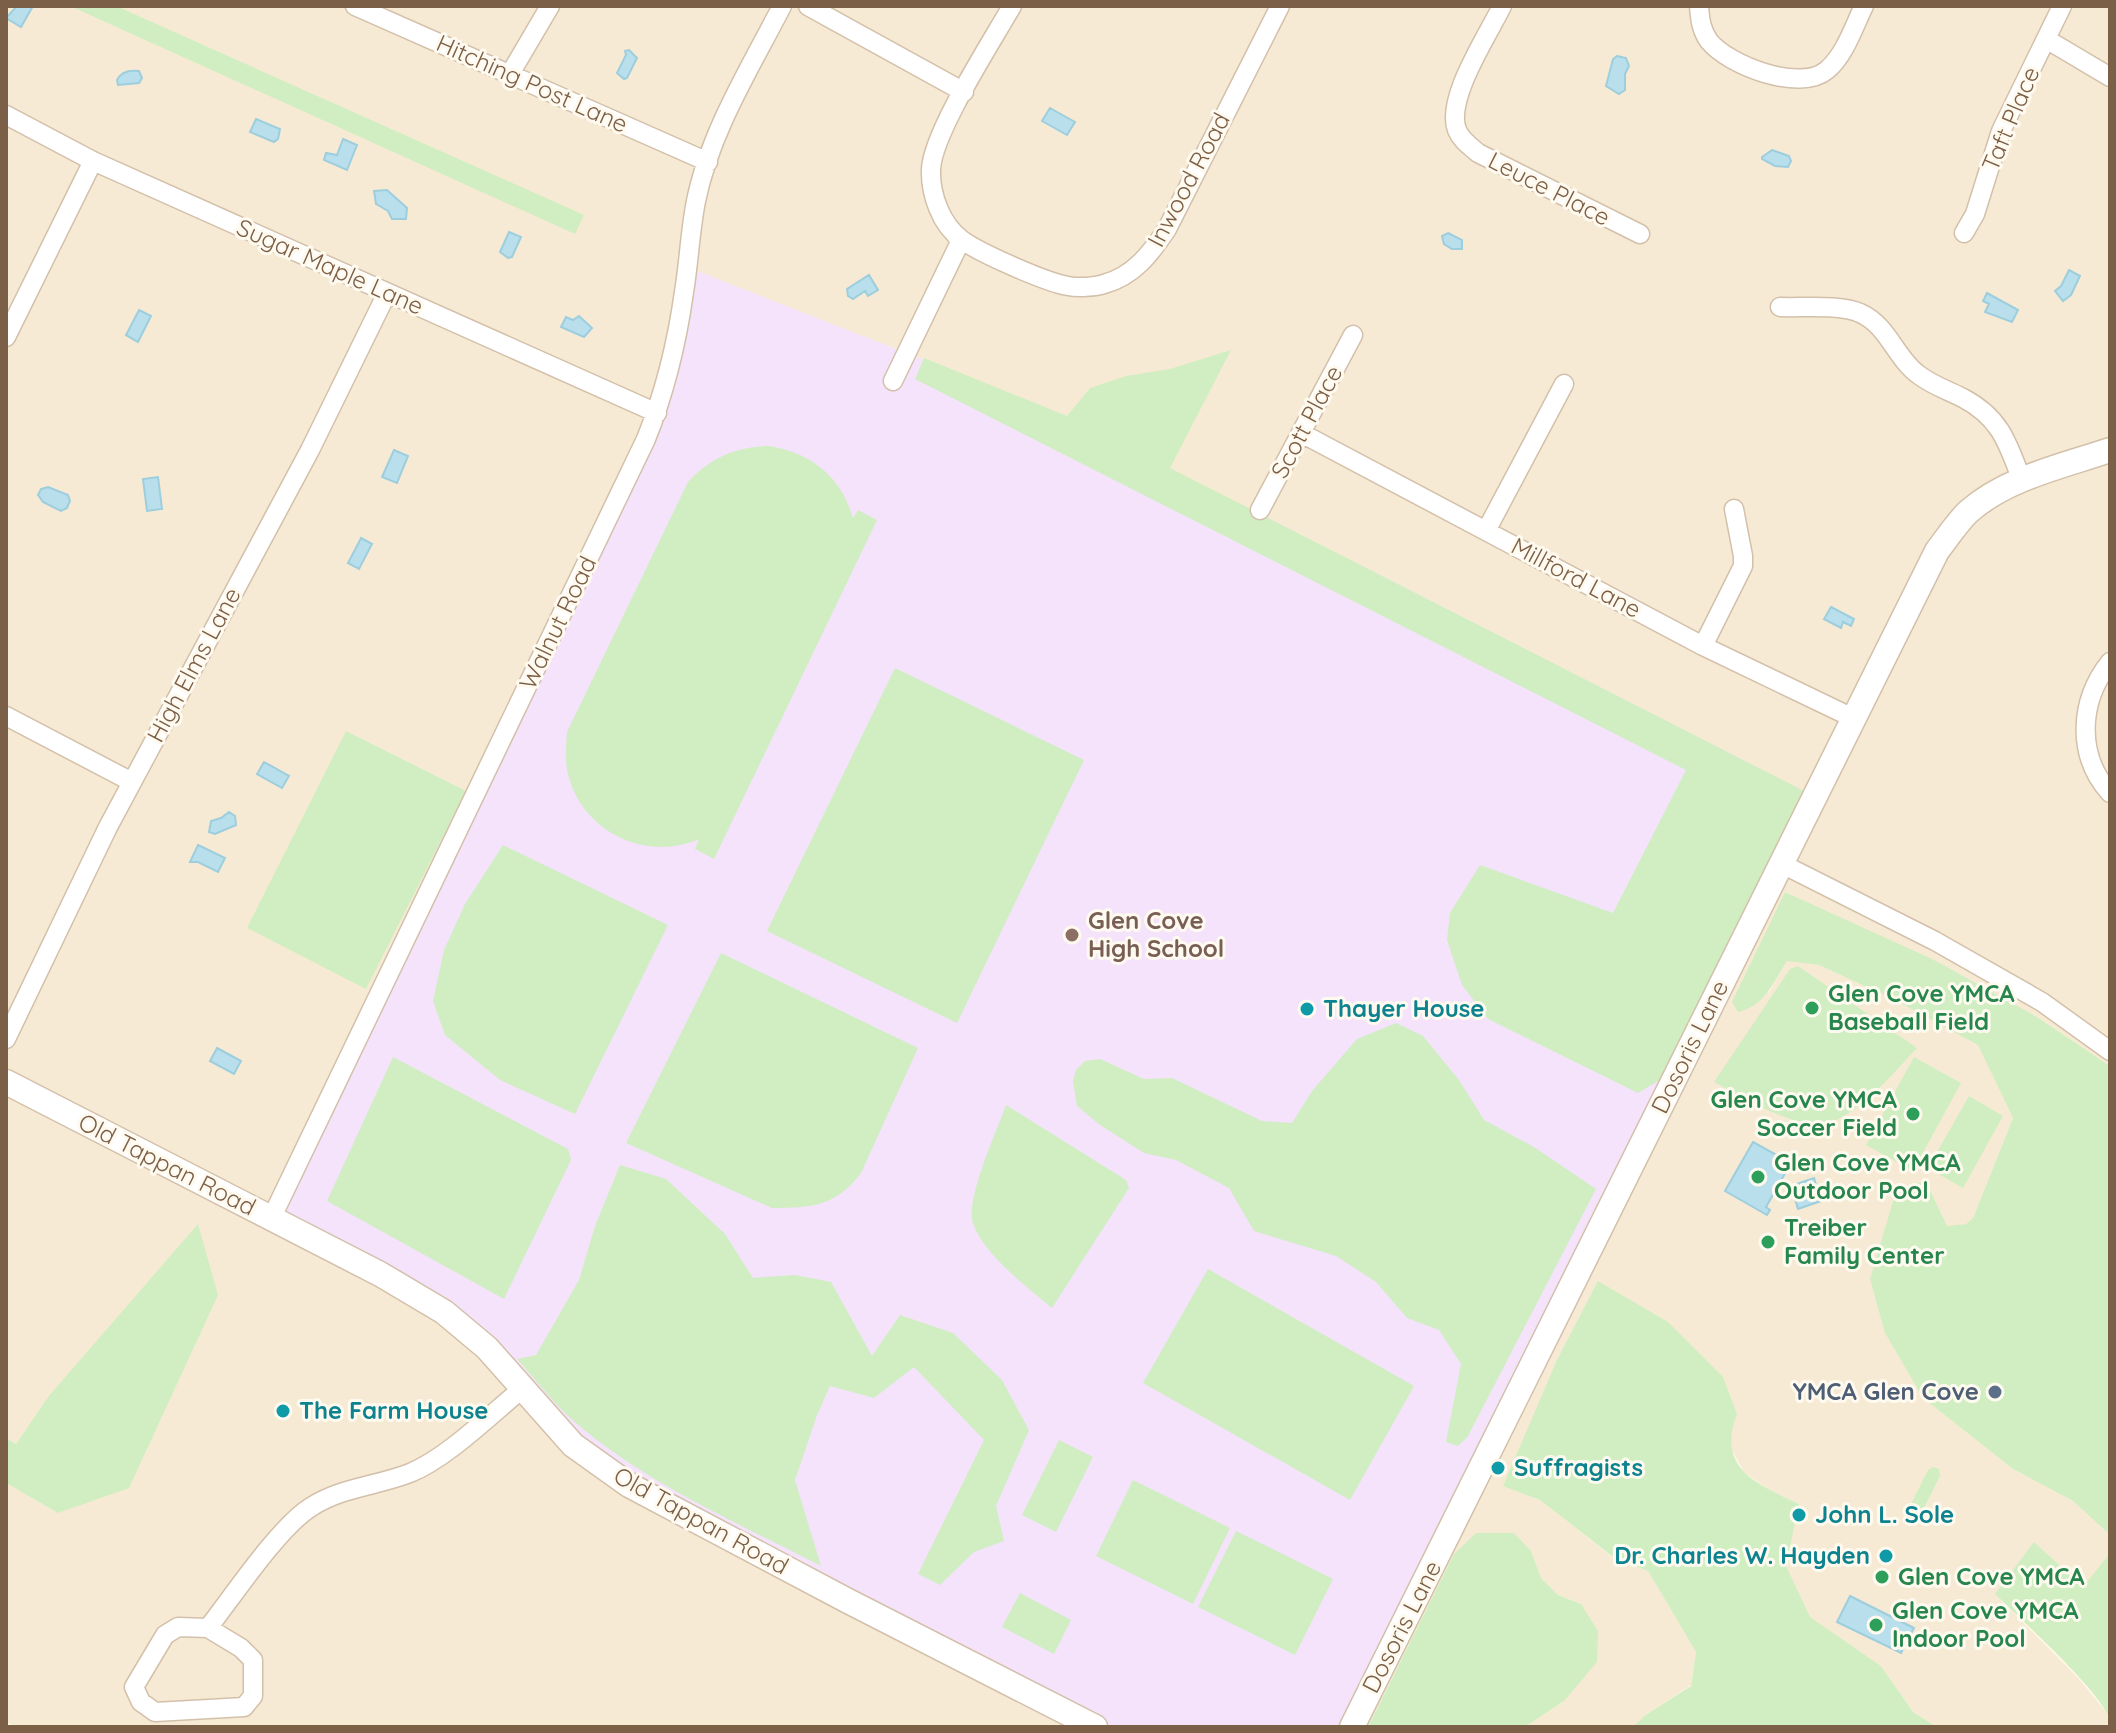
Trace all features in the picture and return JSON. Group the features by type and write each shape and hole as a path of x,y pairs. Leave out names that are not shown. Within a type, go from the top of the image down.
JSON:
{"street":[{"name":"Hitching Post Lane","path":"355,6 708,162"},
{"path":"510,74 550,6"},
{"name":"Walnut Road","path":"271,1219 657,413 670,367 684,293 696,200 718,133 782,6"},
{"path":"808,6 964,92"},
{"path":"893,381 961,240 939,210 934,196 931,172 938,139 1012,6"},
{"name":"Inwood Road","path":"961,240 1036,276 1070,287 1103,285 1135,269 1151,253 1167,229 1280,6"},
{"name":"Leuce Place","path":"1502,6 1457,100 1454,118 1457,131 1478,153 1640,234"},
{"path":"1699,6 1700,25 1709,42 1725,54 1764,73 1801,80 1813,78 1827,70 1864,6"},
{"name":"Taft Place","path":"1964,233 1975,214 2001,131 2062,6"},
{"path":"2046,39 2110,77"},
{"name":"Sugar Maple Lane","path":"6,115 93,161 657,413"},
{"path":"6,337 93,161"},
{"name":"High Elms Lane","path":"6,1039 132,782 310,450 387,293"},
{"path":"1780,307 1848,310 1868,317 1918,375 1973,403 1991,417 2005,434 2022,481"},
{"name":"Scott Place","path":"1260,510 1353,335"},
{"path":"1486,531 1564,384"},
{"name":"Millford Lane","path":"1301,433 1703,646 1853,718"},
{"name":"Dosoris Lane","path":"1352,1727 1937,551 1952,530 1978,505 1996,493 2110,450"},
{"path":"1703,646 1743,566 1734,509"},
{"path":"2110,662 2090,694 2084,728 2089,759 2101,783 2110,793"},
{"path":"6,716 132,782"},
{"path":"1780,863 1935,941 2042,1002 2110,1051"},
{"name":"Old Tappan Road","path":"6,1082 380,1274 444,1312 487,1348 573,1445 629,1485 1095,1727"},
{"path":"208,1628 284,1532 309,1508 338,1493 409,1474 432,1462 522,1389"},
{"path":"178,1627 208,1628 241,1648 253,1660 253,1696 244,1707 155,1712 141,1702 134,1687 165,1635 178,1627"}],"shaded area":[{"path":"6,6 2110,6 2110,1066 2037,1017 1786,892 1768,994 1787,961 1819,965 1895,1000 1979,1045 2013,1118 1973,1218 1966,1224 1947,1227 1931,1192 1923,1183 1923,1398 2013,1469 2073,1501 2110,1535 2110,1553 2083,1588 1995,1594 2078,1678 2107,1713 2110,1727 1937,1727 1913,1712 1881,1666 1810,1618 1785,1566 1799,1504 1772,1492 1744,1472 1732,1450 1729,1435 1504,1486 1540,1500 1616,1560 1648,1571 1696,1652 1691,1685 1644,1716 1633,1727 1525,1727 1564,1701 1581,1604 1558,1595 1541,1578 1531,1551 1454,1554 1368,1727 1342,1727 1660,1080 1067,416 692,269 834,1588 1108,1727 17,1727 6,1722 6,1483 58,1513 48,1397 16,1444 6,1438"},
{"name":"Glen Cove High School","path":"692,269 1067,416 1804,791 1342,1727 1108,1727 834,1588 631,1479 565,1431 455,1311 279,1216 660,413"}],"green space":[{"path":"70,6 116,6 584,215 575,234"},
{"path":"1231,350 1170,468 1804,791 1660,1080 1638,1093 1488,1019 1462,985 1447,940 1450,913 1480,865 1613,913 1686,770 915,379 924,358 1067,416 1090,388 1126,376 1170,369"},
{"path":"768,446 797,454 822,468 841,490 853,518 858,510 877,520 714,859 695,849 699,839 657,847 636,844 600,825 585,809 574,791 567,770 567,732 688,482 705,466 724,455"},
{"path":"895,668 1084,760 957,1023 767,931"},
{"path":"346,731 466,791 366,989 247,928"},
{"path":"503,845 668,925 575,1114 500,1080 445,1035 433,1001 444,950 465,904"},
{"path":"1785,892 1934,960 2037,1017 2110,1066 2110,1535 2073,1501 2013,1469 1923,1398 1885,1333 1870,1279 1894,1198 1911,1183 1923,1183 1931,1192 1947,1226 1966,1224 1973,1218 2013,1118 1978,1045 1895,1000 1819,965 1787,961 1762,999 1738,1012 1732,1002"},
{"path":"721,953 918,1048 861,1173 832,1199 811,1206 772,1208 626,1143"},
{"name":"Glen Cove YMCA Baseball Field","path":"1798,966 1917,1048 1864,1101 1828,1123 1816,1124 1786,1118 1714,1082 1790,969"},
{"path":"1396,1023 1423,1036 1459,1080 1484,1120 1534,1147 1596,1189 1468,1436 1458,1446 1446,1442 1461,1364 1439,1330 1407,1318 1376,1282 1336,1256 1254,1231 1229,1188 1176,1160 1144,1153 1100,1125 1077,1106 1073,1081 1076,1070 1085,1061 1100,1059 1144,1079 1172,1078 1262,1121 1292,1123 1312,1091 1357,1039"},
{"path":"393,1057 568,1149 571,1160 504,1299 327,1201"},
{"name":"Glen Cove YMCA Soccer Field","path":"1914,1057 1961,1083 1913,1171 1866,1145"},
{"path":"1969,1096 2003,1116 1963,1188 1928,1168"},
{"path":"1006,1105 1126,1180 1129,1188 1052,1308 996,1258 978,1235 973,1223 978,1182"},
{"path":"620,1165 666,1179 725,1234 753,1278 795,1275 831,1282 872,1356 900,1315 953,1333 1002,1380 1029,1430 996,1506 1004,1541 974,1552 940,1585 918,1574 984,1440 914,1367 874,1398 830,1386 795,1480 821,1566 663,1484 604,1445 568,1416 517,1359 536,1355 579,1280 595,1226"},
{"path":"198,1224 218,1295 129,1488 58,1513 6,1483 6,1438 16,1444 48,1397"},
{"path":"1208,1269 1414,1386 1350,1500 1143,1383"},
{"path":"1598,1281 1668,1322 1723,1377 1737,1414 1732,1433 1736,1461 1755,1481 1799,1504 1786,1566 1810,1617 1881,1666 1913,1712 1937,1727 1633,1727 1644,1716 1691,1686 1696,1652 1648,1571 1617,1560 1540,1500 1503,1486 1557,1360"},
{"path":"1059,1440 1093,1457 1056,1532 1022,1515"},
{"path":"1933,1467 1939,1469 1940,1476 1924,1508 1920,1512 1915,1511 1911,1507 1912,1502 1928,1470"},
{"path":"1133,1480 1230,1528 1193,1604 1096,1556"},
{"path":"1236,1531 1333,1579 1295,1655 1198,1607"},
{"path":"1476,1533 1514,1533 1531,1551 1541,1578 1558,1595 1581,1604 1598,1631 1597,1662 1564,1701 1525,1727 1368,1727 1454,1554"},
{"path":"2034,1542 2083,1587 2110,1553 2110,1720 2076,1674 1995,1594"},
{"path":"1020,1593 1071,1620 1054,1654 1002,1627"}],"water":[{"path":"17,6 33,6 21,27 6,18"},
{"path":"629,50 637,58 624,79 617,73 625,51"},
{"path":"1617,56 1626,58 1629,66 1625,74 1625,90 1619,94 1606,86 1613,59"},
{"path":"139,71 142,78 139,83 118,85 117,80 123,73"},
{"path":"1050,108 1075,122 1067,135 1042,121"},
{"path":"256,119 280,129 278,139 274,142 250,132"},
{"path":"343,139 357,145 347,170 324,160 326,153 337,155"},
{"path":"1772,150 1789,156 1791,161 1788,167 1775,166 1762,159"},
{"path":"387,190 407,208 406,219 392,219 388,211 376,204 374,191"},
{"path":"509,232 521,237 512,257 508,258 500,252"},
{"path":"1448,233 1462,240 1462,249 1452,249 1444,244 1442,236"},
{"path":"2069,270 2080,276 2071,295 2063,301 2055,291"},
{"path":"869,275 878,290 868,296 865,291 853,299 848,296 847,289"},
{"path":"1987,293 2018,310 2012,322 1985,312 1989,304 1983,301"},
{"path":"139,310 151,316 138,342 126,335"},
{"path":"579,316 592,328 584,337 561,327 566,317 573,320"},
{"path":"394,450 408,456 397,483 382,477"},
{"path":"158,477 162,509 147,511 143,479"},
{"path":"48,487 68,495 70,501 67,508 61,511 43,502 38,495 41,489"},
{"path":"361,538 372,544 359,569 348,563"},
{"path":"1831,607 1854,619 1851,626 1843,622 1841,628 1824,619"},
{"path":"264,762 289,776 282,788 257,774"},
{"path":"229,812 235,816 236,825 215,834 209,832 211,821"},
{"path":"198,845 225,858 218,872 198,862 190,862"},
{"path":"217,1048 241,1061 234,1074 210,1061"},
{"name":"Glen Cove YMCA Outdoor Pool","path":"1753,1142 1791,1163 1766,1207 1770,1210 1767,1215 1725,1191"},
{"path":"1814,1178 1821,1201 1798,1209 1791,1186"},
{"name":"Glen Cove YMCA Indoor Pool","path":"1850,1596 1914,1628 1901,1653 1837,1622"}],"place":[{"name":"Glen Cove High School","path":"1072,935"},
{"name":"Glen Cove YMCA Baseball Field","path":"1812,1008"},
{"name":"Thayer House","path":"1307,1009"},
{"name":"Glen Cove YMCA Soccer Field","path":"1913,1114"},
{"name":"Glen Cove YMCA Outdoor Pool","path":"1758,1177"},
{"name":"Treiber Family Center","path":"1768,1242"},
{"name":"YMCA Glen Cove","path":"1995,1392"},
{"name":"The Farm House","path":"283,1411"},
{"name":"Suffragists","path":"1498,1468"},
{"name":"John L. Sole","path":"1799,1515"},
{"name":"Dr. Charles W. Hayden","path":"1886,1556"},
{"name":"Glen Cove YMCA","path":"1882,1577"},
{"name":"Glen Cove YMCA Indoor Pool","path":"1876,1625"}]}
